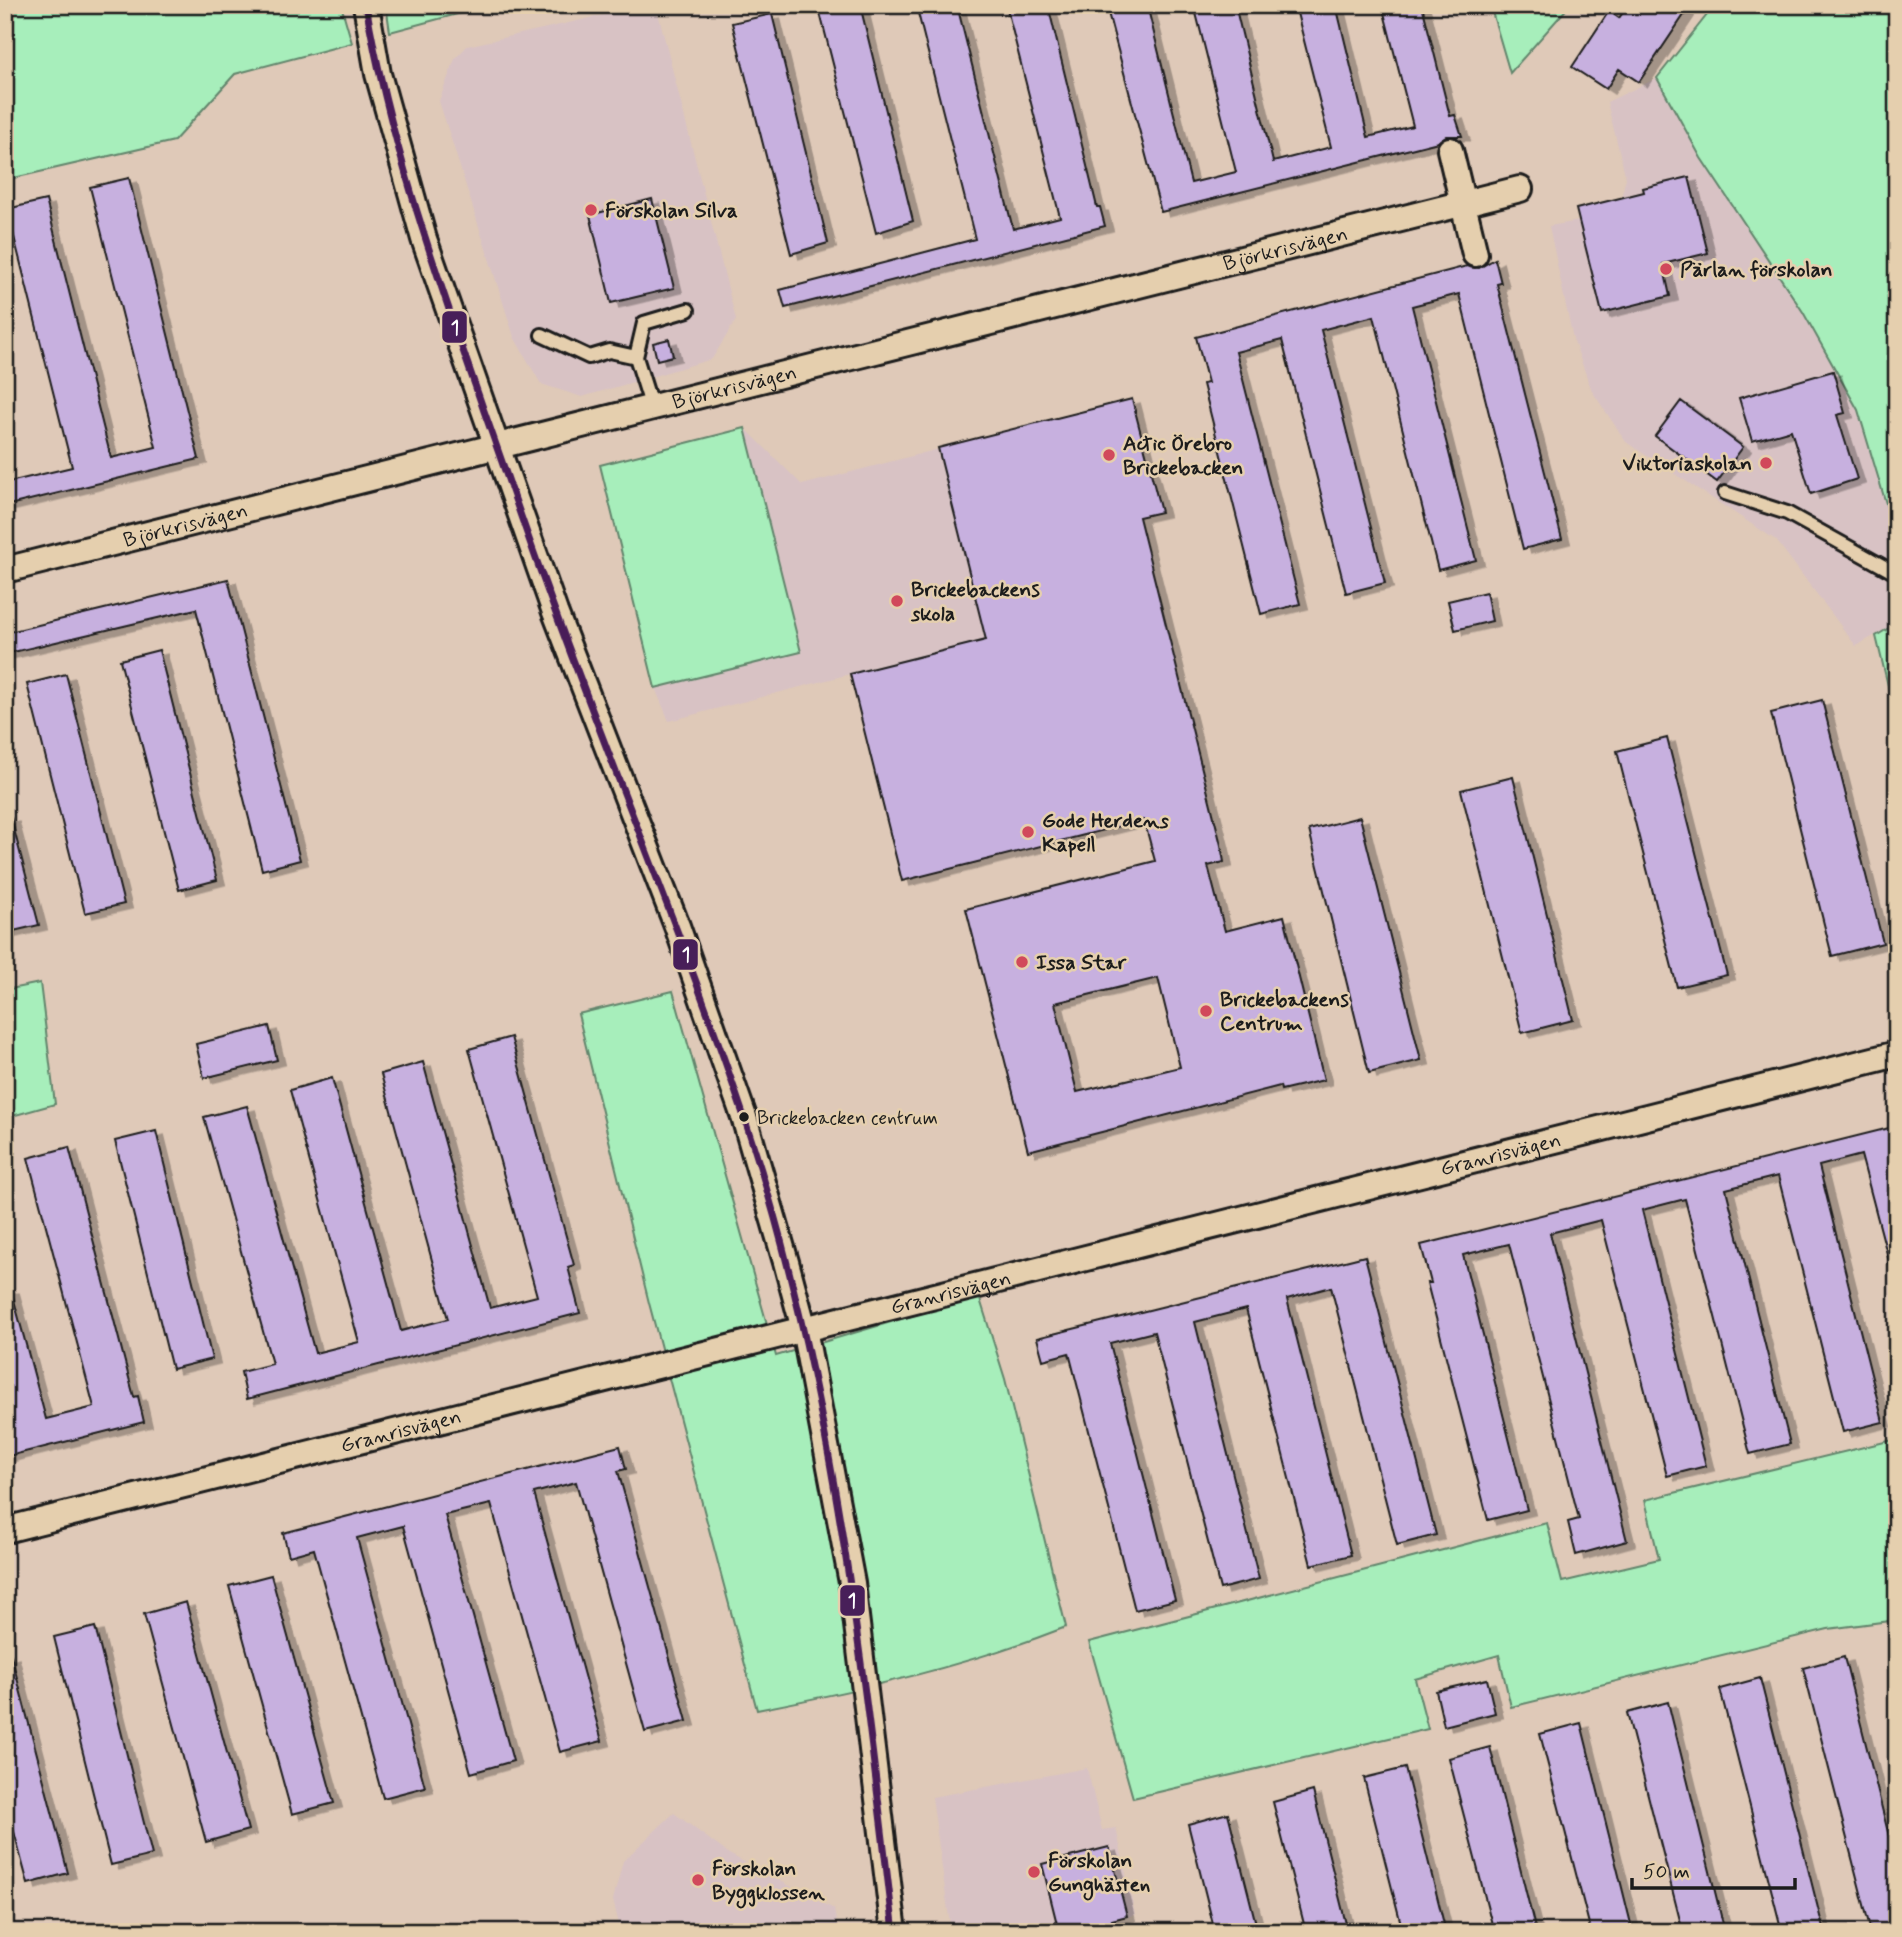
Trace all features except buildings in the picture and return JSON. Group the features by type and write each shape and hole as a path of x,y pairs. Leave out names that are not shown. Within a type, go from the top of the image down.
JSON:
{"street":[{"path":"366,5 378,74 403,173 495,447 677,926 744,1117 804,1329 852,1583 894,1932"},
{"path":"1450,150 1475,254"},
{"name":"Björkrisvägen","path":"5,570 1520,190"},
{"name":"Granrisvägen","path":"5,1530 1897,1054"}],"lane":[{"path":"652,408 636,357 644,323 688,310"},
{"path":"542,335 589,357 609,351 636,357"},
{"path":"1725,493 1787,513 1897,574"}],"shaded area":[{"name":"Förskolan Silva","path":"656,5 736,320 712,359 582,397 541,384 514,337 439,101 455,59 467,46"},
{"path":"1657,78 1701,158 1803,312 1858,410 1890,517 1897,531 1897,623 1856,646 1776,540 1626,442 1592,391 1573,339 1549,226 1579,221 1576,209 1621,198 1626,178 1607,102"},
{"name":"Brickebackens skola","path":"1072,414 1100,527 1139,517 1201,764 1011,812 1020,852 902,881 850,674 669,721 655,688 600,465 745,428 802,485"},
{"name":"Förskolan Gunghästen","path":"1087,1768 1102,1830 1116,1828 1135,1915 1113,1920 1116,1932 951,1932 932,1797"},
{"name":"Förskolan Byggklossen","path":"674,1813 729,1854 834,1909 838,1932 621,1932 613,1900 623,1861"}],"green space":[{"path":"5,5 341,5 352,43 235,74 174,141 5,180"},
{"path":"386,5 491,5 390,32"},
{"path":"1490,5 1570,5 1510,73"},
{"path":"1715,5 1897,5 1897,531 1890,517 1858,410 1803,312 1701,158 1657,78"},
{"path":"745,428 801,652 655,688 600,465"},
{"path":"1897,623 1897,723 1876,636"},
{"path":"40,983 55,1104 5,1118 5,990"},
{"path":"673,991 776,1356 979,1296 1005,1379 1066,1627 990,1654 913,1676 757,1710 649,1303 578,1014"},
{"path":"1897,1439 1897,1598 1889,1621 1828,1629 1511,1707 1499,1655 1415,1679 1428,1729 1133,1798 1089,1642 1547,1523 1562,1582 1659,1559 1645,1500"}],"transit line":[{"name":"1","path":"366,5 388,109 417,211 450,311 578,674 720,1048 773,1211 799,1312 839,1517 869,1724 894,1932"}],"place":[{"name":"Förskolan Silva","path":"591,210"},
{"name":"Pärlan förskolan","path":"1666,269"},
{"name":"Actic Örebro Brickebacken","path":"1109,455"},
{"name":"Viktoriaskolan","path":"1766,463"},
{"name":"Brickebackens skola","path":"897,601"},
{"name":"Gode Herdens Kapell","path":"1028,832"},
{"name":"Issa Star","path":"1022,962"},
{"name":"Brickebackens Centrum","path":"1206,1011"},
{"name":"Brickebacken centrum","path":"744,1117"},
{"name":"Förskolan Gunghästen","path":"1034,1872"},
{"name":"Förskolan Byggklossen","path":"698,1880"}]}
